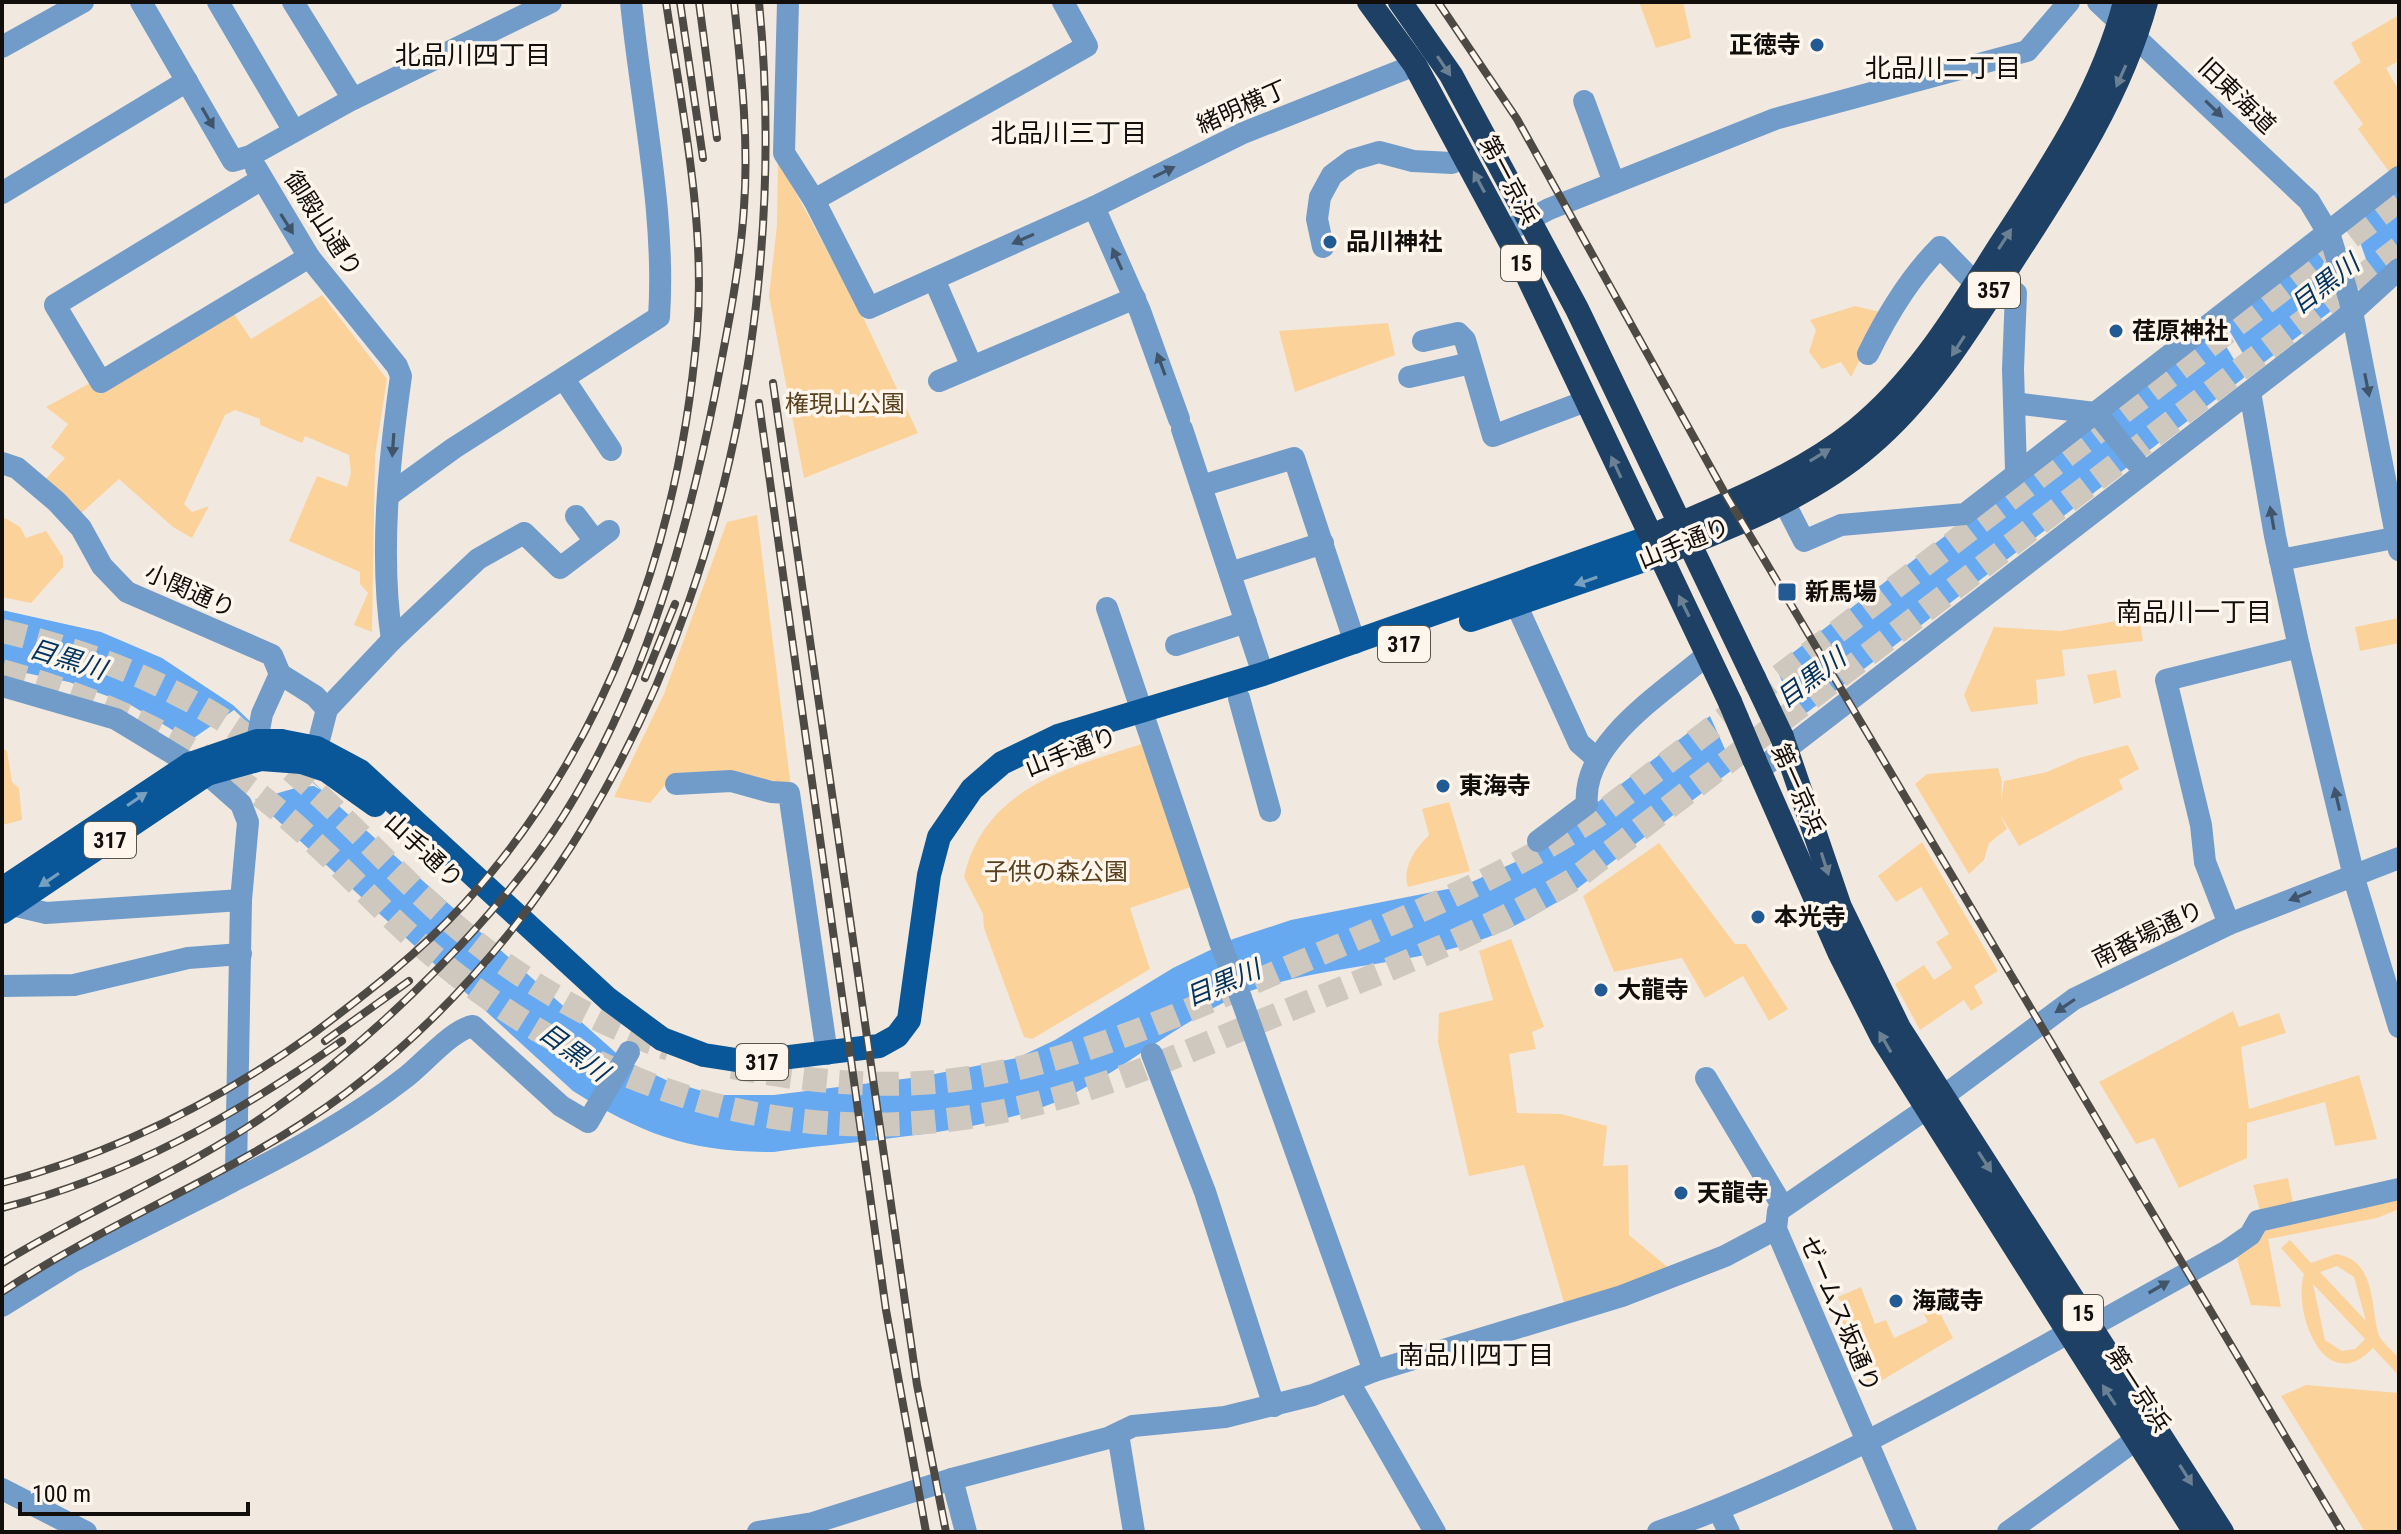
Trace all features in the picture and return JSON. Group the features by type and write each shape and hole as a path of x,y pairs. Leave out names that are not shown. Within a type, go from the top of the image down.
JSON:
{"highway":[{"name":"第一京浜","path":"1369,2 1415,65 1505,232 1708,654 1855,986 2080,1329 2222,1532"},
{"name":"第一京浜","path":"1400,2 1451,75 1577,309 1785,743 1828,874 1857,946 1934,1103"},
{"name":"山手通り","path":"1683,534 1858,429 1932,352 1988,283 2109,101 2127,20 2146,2"},
{"name":"山手通り","path":"1655,546 1783,500 1834,472 1869,446 1948,362 1988,283"},
{"name":"第一京浜","path":"2080,1329 2137,1439 2195,1532"}],"main road":[{"name":"山手通り","path":"5,902 199,769 269,741 360,771 608,999 662,1039 704,1055 749,1062 879,1046 904,1029 913,1003 933,856 948,821 972,789 1002,763 1036,744 1239,698 1516,604 1655,546"},
{"name":"山手通り","path":"199,769 310,755 326,770 361,793 632,1046 698,1070 749,1077 866,1065 898,1055 910,1047 924,1026 948,862 971,814 994,788 1025,767 1145,717 1263,674 1655,546"}],"street":[{"path":"2,47 83,2"},
{"path":"141,2 233,161 250,156"},
{"path":"218,2 294,131"},
{"path":"293,2 353,99"},
{"name":"御殿山通り","path":"392,640 387,571 389,495 401,376 397,366 309,257 250,156 353,99 551,2"},
{"path":"389,495 659,317 661,285 651,138 631,2"},
{"path":"788,2 784,153 814,200 1087,46 1063,2"},
{"path":"1505,232 1614,183 1775,119 2027,51 2069,2"},
{"name":"旧東海道","path":"2098,2 2127,20 2309,201 2328,233 2351,304"},
{"name":"緒明横丁","path":"814,200 869,308 1094,207 1243,133 1415,65"},
{"path":"2,193 187,81"},
{"path":"1584,101 1614,183"},
{"path":"1323,247 1317,219 1320,197 1332,175 1352,160 1379,152 1413,161 1452,163 1463,153"},
{"path":"1783,500 1804,541 1841,525 1965,514 2016,471 2098,415 2399,177"},
{"path":"262,179 55,305 101,382 309,257"},
{"path":"1094,207 1135,298 1181,424 1263,674"},
{"path":"1868,354 1884,321 1913,277 1940,247 1988,283 2016,293 2016,471"},
{"path":"1757,764 2140,468 2250,392 2344,319 2351,304 2399,269"},
{"path":"934,279 972,367"},
{"path":"939,381 1135,298"},
{"path":"2280,560 2398,542 2351,304"},
{"path":"1423,341 1458,333 1465,340 1493,436 1586,401"},
{"path":"1409,377 1471,363"},
{"path":"564,379 611,450"},
{"path":"2250,392 2299,647 2354,875 2392,976 2399,1027"},
{"path":"2014,403 2098,415 2140,468"},
{"path":"1201,486 1294,458 1355,643"},
{"name":"小関通り","path":"2,463 17,468 57,502 81,528 102,566 127,592 267,651 276,661 280,674 315,696 327,709"},
{"path":"310,755 327,709 392,640 478,559 524,533 560,568 602,536 576,516"},
{"path":"1230,573 1323,543"},
{"path":"1516,604 1579,743 1596,758"},
{"path":"1107,608 1220,942 1374,1371"},
{"path":"1176,645 1246,622"},
{"path":"2229,924 2205,862 2201,825 2166,680 2299,647"},
{"path":"1538,841 1587,804 1588,773 1596,758 1623,728 1708,654"},
{"path":"269,741 262,714 280,674"},
{"path":"2,686 116,719 199,769 247,814 241,900 236,1171 231,1182"},
{"path":"1239,698 1270,811"},
{"path":"676,784 731,781 771,792 789,793 827,1054"},
{"name":"南番場通り","path":"1934,1103 2074,999 2229,924 2399,858"},
{"path":"5,902 46,913 241,900"},
{"path":"2,986 74,985 188,958 241,954"},
{"path":"2,1306 73,1262 342,1123 414,1071 461,1028 473,1026 561,1106 588,1122 632,1046"},
{"path":"1152,1054 1205,1192 1274,1406"},
{"name":"ゼームス坂通り","path":"1706,1078 1779,1218 1906,1532"},
{"path":"758,1532 814,1528 952,1479 1118,1434 1133,1426 1225,1417 1274,1406 1374,1371 1622,1296 1725,1256 1934,1103"},
{"path":"1658,1532 1719,1511 1868,1443 2227,1251 2250,1235 2258,1221 2399,1189"},
{"path":"1349,1382 1435,1532"},
{"path":"1118,1434 1134,1532"},
{"path":"2008,1532 2137,1439"},
{"path":"952,1479 966,1532"},
{"path":"2,1489 86,1532"},
{"path":"1719,1511 1729,1532"}],"green space":[{"path":"1639,2 1683,2 1691,38 1656,48"},
{"path":"2399,15 2399,61 2386,68 2399,91 2399,166 2390,173 2358,129 2363,124 2333,82 2361,62 2351,43"},
{"name":"権現山公園","path":"778,160 860,311 918,433 804,478 769,296 777,225"},
{"path":"322,295 387,379 375,456 372,632 354,625 368,593 360,584 360,572 289,541 317,476 347,487 351,473 349,455 305,436 302,443 260,425 260,419 235,410 225,415 184,504 192,512 209,506 192,538 173,527 119,479 78,516 42,483 65,458 51,447 68,424 46,407 92,382 99,394 234,314 251,339"},
{"path":"1855,306 1884,313 1851,377 1841,362 1822,369 1809,352 1816,330 1810,320"},
{"path":"1388,323 1395,355 1295,392 1279,331"},
{"path":"757,515 791,787 673,775 650,803 614,797 664,694 727,522"},
{"path":"5,518 20,527 26,538 46,531 63,557 63,567 31,603 2,597 2,522"},
{"path":"2139,617 2143,641 2062,650 2065,676 2036,680 2038,704 1971,712 1964,695 1994,627 2060,631"},
{"path":"2399,618 2399,643 2360,651 2355,627"},
{"path":"2116,670 2121,697 2094,704 2087,675"},
{"name":"子供の森公園","path":"1142,744 1191,887 1130,908 1150,969 1032,1039 1024,1037 984,928 983,914 964,877 974,847 990,822 1032,786 1058,773"},
{"path":"2128,745 2139,769 2119,780 2123,789 2019,846 2000,814 2007,829 1989,843 1984,860 1969,874 1915,784 1927,774 1998,768 2002,781 2001,802 2004,781 2047,772 2079,758"},
{"path":"2,748 7,751 12,782 19,788 22,820 2,825"},
{"path":"1449,802 1470,871 1408,887 1407,872 1411,859 1429,835 1422,809"},
{"path":"1922,842 1998,971 1974,986 1983,1003 1971,1011 1964,1000 1920,1030 1895,984 1924,965 1934,980 1952,968 1936,942 1949,934 1921,887 1896,902 1878,876"},
{"path":"1659,843 1735,944 1746,944 1788,1009 1769,1021 1743,976 1705,998 1682,958 1614,972 1583,896"},
{"path":"1511,939 1544,1027 1532,1032 1536,1049 1509,1054 1517,1113 1561,1114 1607,1126 1603,1166 1628,1165 1629,1235 1670,1269 1565,1306 1524,1165 1469,1176 1438,1042 1439,1013 1493,1000 1479,951"},
{"path":"2233,1011 2239,1027 2279,1013 2286,1033 2241,1047 2249,1109 2359,1075 2377,1139 2335,1146 2325,1102 2247,1123 2247,1158 2179,1188 2154,1138 2136,1144 2099,1082"},
{"path":"2288,1178 2294,1208 2261,1214 2253,1185"},
{"path":"2399,1193 2399,1209 2377,1218 2268,1239 2281,1307 2251,1305 2235,1252 2265,1225"},
{"path":"2290,1240 2311,1263 2336,1254 2358,1265 2369,1285 2379,1336 2399,1358 2399,1376 2373,1348 2356,1361 2340,1363 2327,1357 2308,1328 2303,1309 2304,1274 2281,1248","holes":["2337,1266 2354,1277 2366,1321 2320,1272","2313,1284 2365,1339 2355,1349 2342,1351 2325,1340"]},
{"path":"1861,1287 1875,1324 1886,1320 1894,1338 1928,1322 1913,1293 1926,1287 1953,1338 1869,1388 1838,1312 1844,1309 1838,1297"},
{"path":"2306,1385 2399,1393 2399,1532 2365,1532 2281,1396"}],"water":[{"name":"目黒川","path":"2399,188 2399,259 1565,898 1509,928 1472,943 1259,988 1189,1022 1075,1093 1043,1107 969,1127 774,1152 717,1149 645,1130 573,1091 191,741 129,704 69,682 2,668 2,610 101,632 162,658 233,705 331,799 624,1060 666,1080 715,1095 774,1095 919,1077 1017,1058 1055,1040 1173,968 1233,939 1291,920 1463,886 1526,857"}],"pier":[{"path":"2352,219 2374,282 2338,310 2320,271 2324,262 2318,246"},
{"path":"2223,320 2254,372 2245,378 2214,326"},
{"path":"1774,663 1800,722 1735,771 1709,714"},
{"path":"234,710 321,790 314,786 299,787 254,800 188,742"}],"tunnel":[{"path":"732,1067 815,1080 898,1084 954,1080 1046,1061 1179,1014 1491,877 1596,817 2399,200"},
{"path":"2,671 105,706 171,738 233,775 288,818 408,933 458,976 524,1022 592,1059 661,1088 733,1109 807,1121 882,1124 960,1118 1069,1095 1156,1064 1426,954 1576,878 2399,248"},
{"path":"2,631 72,650 140,676 235,728 309,786 433,906 487,951 574,1007 669,1049"}],"railway":[{"path":"2,1183 85,1156 165,1122 241,1081 314,1033 392,972 446,923 514,844 558,779 596,710 627,638 653,564 673,488 688,411 697,333 698,250 691,167 666,2"},
{"path":"680,2 703,158"},
{"path":"699,2 717,138"},
{"path":"2,1263 238,1133 354,1047 397,1009 479,925 549,838 576,795 624,700 662,600 692,498 715,394 736,278 745,181 744,104 734,2"},
{"path":"2,1292 44,1265 263,1147 346,1093 459,992 553,874 630,743 689,602 731,455 756,303 765,151 759,2"},
{"path":"1438,2 1517,119 1727,497 2342,1532"},
{"path":"773,383 917,1385 946,1532"},
{"path":"759,403 886,1310 926,1532"},
{"path":"645,678 675,604"},
{"path":"325,1041 409,981"},
{"path":"2,1208 93,1179 180,1140 262,1094 342,1041"}],"place":[{"name":"正徳寺","path":"1817,45"},
{"name":"品川神社","path":"1330,242"},
{"name":"荏原神社","path":"2116,331"},
{"name":"新馬場","path":"1787,592"},
{"name":"東海寺","path":"1443,786"},
{"name":"本光寺","path":"1758,917"},
{"name":"大龍寺","path":"1601,990"},
{"name":"天龍寺","path":"1681,1193"},
{"name":"海蔵寺","path":"1896,1301"}],"district":[{"name":"北品川四丁目","path":"473,55"},
{"name":"北品川二丁目","path":"1943,68"},
{"name":"北品川三丁目","path":"1069,133"},
{"name":"南品川一丁目","path":"2194,612"},
{"name":"南品川四丁目","path":"1476,1355"}]}
